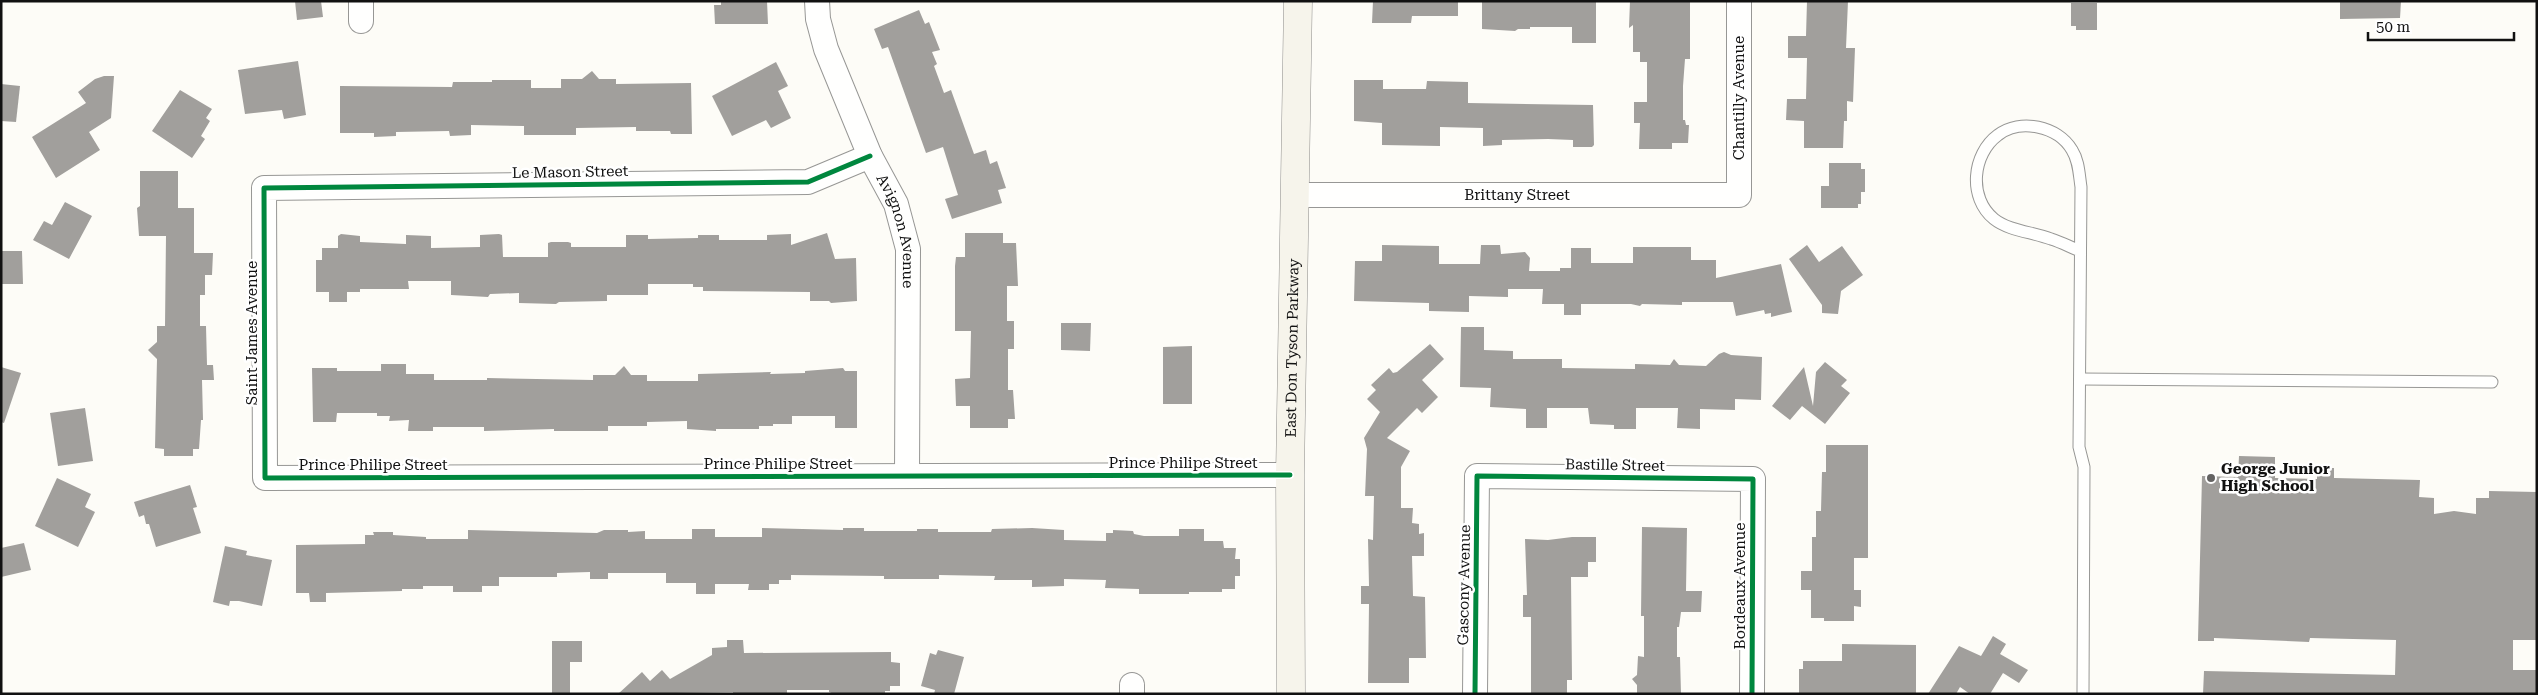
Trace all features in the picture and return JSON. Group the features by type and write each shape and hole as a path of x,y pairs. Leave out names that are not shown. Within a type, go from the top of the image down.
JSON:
{"main road":[{"name":"East Don Tyson Parkway","path":"1291,694 1290,475 1298,1"}],"street":[{"name":"Avignon Avenue","path":"817,1 818,19 826,49 870,156 896,204 908,249 907,476"},
{"name":"Chantilly Avenue","path":"1739,1 1739,195"},
{"name":"Le Mason Street","path":"264,188 808,182 870,156"},
{"name":"Saint James Avenue","path":"264,188 265,478"},
{"name":"Brittany Street","path":"1296,195 1739,195"},
{"name":"Prince Philipe Street","path":"265,478 1290,475"},
{"name":"Bastille Street","path":"1478,476 1753,479"},
{"name":"Gascony Avenue","path":"1475,694 1478,476"},
{"name":"Bordeaux Avenue","path":"1752,694 1753,479"}],"lane":[{"path":"2080,251 2052,239 2012,228 1995,220 1984,209 1977,194 1976,179 1978,166 1984,150 1998,135 2013,128 2029,126 2046,129 2061,137 2072,150 2078,163 2081,187 2079,446 2084,466 2083,694"},
{"path":"2080,379 2492,382"}],"building":[{"path":"295,1 321,1 323,17 297,20"},
{"path":"721,1 767,1 768,24 715,24 714,5 721,5"},
{"path":"1373,1 1458,1 1458,16 1412,16 1411,23 1372,23"},
{"path":"1482,1 1596,1 1596,43 1572,43 1572,27 1530,27 1530,29 1518,29 1515,31 1482,29"},
{"path":"1630,1 1690,1 1690,59 1685,59 1683,86 1683,120 1685,120 1686,125 1689,125 1688,143 1672,143 1672,149 1639,149 1640,123 1634,123 1634,102 1647,102 1647,62 1640,62 1640,52 1633,52 1633,25 1629,28"},
{"path":"1807,1 1848,1 1846,48 1855,48 1853,102 1847,101 1847,121 1844,121 1843,148 1804,148 1804,121 1786,120 1787,99 1806,99 1807,58 1788,58 1788,36 1806,36"},
{"path":"2340,1 2401,1 2400,18 2340,19"},
{"path":"2071,3 2097,3 2097,30 2076,30 2076,26 2071,26"},
{"path":"919,10 925,24 929,22 940,50 932,52 937,64 934,66 944,93 951,90 974,154 986,150 990,164 997,161 1006,188 998,190 1002,203 952,219 945,199 958,195 943,147 926,153 888,47 882,49 874,29"},
{"path":"298,61 306,115 284,119 282,110 245,114 238,70"},
{"path":"776,62 788,86 778,91 791,118 771,128 766,120 732,136 712,96"},
{"path":"592,71 599,79 616,79 616,84 691,83 692,134 671,134 670,131 636,131 636,127 576,128 576,135 524,135 524,126 471,125 471,135 450,136 449,131 396,132 396,136 374,137 374,133 340,133 340,86 452,87 453,82 531,80 531,88 561,88 561,79 582,79"},
{"path":"104,76 114,76 111,118 89,132 100,150 56,178 32,137 86,103 78,92 95,79"},
{"path":"1354,80 1383,80 1383,89 1426,89 1427,81 1468,82 1468,103 1593,105 1594,145 1592,147 1573,147 1573,140 1548,139 1502,140 1502,145 1483,146 1483,128 1440,127 1440,146 1382,145 1382,123 1354,121"},
{"path":"1,84 20,86 16,122 1,121"},
{"path":"180,90 212,109 206,118 210,121 201,136 205,139 192,158 152,131"},
{"path":"1829,163 1861,163 1861,169 1865,169 1865,192 1861,192 1861,204 1858,204 1858,208 1821,208 1821,186 1829,186"},
{"path":"140,171 178,171 178,208 194,208 194,253 213,253 212,275 205,275 205,295 200,295 200,326 206,326 207,365 213,365 214,380 202,380 203,420 201,420 199,449 193,449 193,456 164,456 164,449 155,448 157,359 148,350 157,342 157,326 165,326 166,236 139,236 137,208 140,206"},
{"path":"65,202 92,216 69,259 33,240 44,221 52,225"},
{"path":"827,233 835,259 856,258 857,301 831,303 829,301 810,301 810,292 703,291 703,287 693,287 693,284 648,284 648,295 607,295 607,301 559,302 556,304 519,303 519,293 490,294 488,297 451,295 451,281 408,281 409,289 360,289 360,292 347,292 347,302 329,302 329,292 316,292 316,260 322,260 322,248 338,248 338,236 341,234 360,236 360,242 406,244 406,235 431,236 431,248 480,247 480,235 499,234 502,235 503,257 548,257 548,243 551,242 568,242 571,243 571,247 626,247 626,235 648,235 648,239 698,238 698,235 719,235 719,240 767,240 767,235 791,234 791,245"},
{"path":"965,233 1003,233 1003,243 1016,243 1018,286 1007,286 1007,321 1014,321 1014,349 1008,349 1008,390 1013,390 1015,419 1008,419 1008,428 970,428 970,406 956,406 955,379 970,378 971,331 955,331 955,266 956,257 965,257"},
{"path":"1382,245 1439,246 1439,264 1480,264 1481,245 1500,245 1501,254 1525,252 1530,258 1529,271 1560,271 1560,268 1571,268 1571,248 1591,248 1591,263 1633,263 1633,247 1691,247 1691,260 1716,260 1716,278 1781,264 1792,312 1771,317 1771,313 1765,314 1764,310 1736,316 1733,302 1682,302 1682,305 1642,304 1640,306 1631,304 1581,304 1581,315 1564,315 1564,304 1542,304 1543,289 1508,289 1508,297 1469,296 1469,312 1429,311 1429,303 1354,301 1355,261 1382,261"},
{"path":"1807,245 1819,262 1842,246 1863,275 1841,291 1838,314 1822,313 1822,305 1789,259"},
{"path":"1,251 22,251 23,284 1,284"},
{"path":"1061,323 1091,323 1090,351 1061,350"},
{"path":"1461,327 1484,327 1484,350 1513,351 1513,359 1562,359 1562,368 1635,369 1635,364 1670,365 1674,359 1679,365 1706,366 1724,352 1731,355 1762,357 1761,400 1735,399 1735,410 1700,409 1700,429 1677,428 1678,408 1636,408 1636,429 1614,429 1614,425 1590,424 1588,408 1547,408 1547,428 1526,428 1526,409 1490,407 1491,388 1460,387"},
{"path":"1430,344 1444,359 1422,380 1438,397 1422,413 1417,408 1387,438 1410,451 1401,467 1401,508 1413,508 1412,523 1419,524 1419,534 1424,533 1424,556 1412,556 1413,596 1425,597 1426,658 1409,658 1409,683 1368,683 1369,604 1361,604 1361,586 1369,586 1368,539 1373,540 1374,496 1365,496 1367,449 1364,438 1380,412 1367,399 1376,390 1371,385 1389,368 1393,373 1397,372"},
{"path":"1192,346 1192,404 1163,404 1163,347"},
{"path":"1825,362 1847,380 1841,386 1850,393 1825,424 1802,406 1790,420 1772,406 1804,367 1813,406 1816,372"},
{"path":"381,364 406,364 406,374 434,374 434,380 487,380 487,378 593,380 593,375 615,375 624,366 631,375 647,375 647,381 698,381 698,374 805,373 805,371 843,368 845,371 857,371 857,428 835,428 835,416 792,416 792,424 759,426 759,429 716,429 716,431 687,429 687,421 647,422 647,426 608,426 608,431 554,431 554,429 484,431 484,427 433,427 433,431 408,431 409,420 389,421 390,416 377,416 377,413 337,413 336,422 313,422 312,368 337,368 337,371 381,371"},
{"path":"1,367 21,373 4,423 1,422"},
{"path":"85,408 93,461 58,466 50,413"},
{"path":"1826,445 1868,445 1868,558 1854,558 1854,590 1861,590 1861,607 1854,606 1854,621 1824,621 1824,618 1811,618 1811,590 1801,590 1801,571 1812,571 1812,537 1816,537 1816,511 1821,511 1822,472 1826,472"},
{"name":"George Junior High School","path":"2239,456 2275,457 2275,478 2317,479 2317,468 2334,468 2334,478 2420,480 2419,497 2434,498 2434,514 2454,511 2476,514 2476,498 2489,498 2489,491 2537,492 2537,640 2513,640 2513,670 2537,670 2537,694 2203,694 2204,671 2395,675 2396,640 2310,638 2309,642 2214,638 2214,641 2198,641 2202,476 2238,477"},
{"path":"57,478 91,494 85,507 95,512 78,547 35,526"},
{"path":"190,485 197,507 193,508 201,533 156,547 149,524 146,524 144,515 139,517 134,502"},
{"path":"1642,527 1687,528 1686,591 1702,591 1701,612 1681,612 1679,627 1677,627 1677,657 1680,657 1681,694 1637,694 1637,685 1632,679 1637,675 1638,656 1644,657 1644,616 1641,616"},
{"path":"762,528 843,530 843,528 864,528 864,531 938,529 938,532 991,532 992,529 1032,528 1064,530 1064,540 1106,541 1106,533 1113,533 1113,530 1133,531 1134,534 1144,536 1179,536 1179,529 1204,529 1204,541 1223,541 1224,548 1236,548 1235,559 1240,559 1240,576 1235,576 1235,589 1222,589 1222,592 1189,592 1189,594 1139,594 1139,589 1105,588 1106,580 1064,579 1064,586 1032,587 1032,580 994,580 995,576 939,575 939,579 884,579 884,576 791,575 791,580 779,580 779,584 769,584 769,590 748,590 749,584 715,584 715,594 696,594 696,583 666,583 666,573 608,573 608,579 590,579 590,572 557,573 557,577 499,577 499,586 482,586 482,592 453,592 453,586 423,586 423,589 402,589 402,591 326,593 326,602 310,602 309,593 296,593 296,545 365,544 365,535 374,535 373,532 393,532 393,535 426,537 426,539 468,539 468,530 597,533 604,530 628,530 628,532 645,531 645,539 692,539 692,529 715,529 715,537 762,537"},
{"path":"1596,537 1596,562 1588,562 1588,577 1571,577 1572,680 1567,680 1567,694 1531,694 1531,617 1523,617 1523,595 1527,595 1525,539 1548,540"},
{"path":"24,543 31,570 1,577 1,548"},
{"path":"225,546 247,551 246,555 272,560 262,606 239,601 230,601 229,606 213,602"},
{"path":"1993,636 2006,644 2000,654 2028,670 2019,683 2003,673 1990,694 1970,694 1960,687 1956,694 1928,694 1959,646 1981,656"},
{"path":"727,640 743,640 744,653 891,652 891,662 900,663 900,686 890,686 890,691 885,691 885,694 834,694 829,692 829,690 787,690 787,694 733,694 733,692 618,694 642,672 650,681 662,670 670,679 712,655 712,648 727,647"},
{"path":"552,641 582,641 582,662 570,662 570,694 552,694"},
{"path":"1842,644 1916,645 1916,694 1799,694 1799,669 1803,669 1803,661 1842,661"},
{"path":"938,650 964,657 954,694 934,694 935,690 921,686 930,653 936,655"}],"cycle path":[{"path":"870,156 808,182 264,188 265,478 1290,475"},
{"path":"1475,694 1477,476 1753,479 1752,694"}],"place":[{"name":"George Junior High School","path":"2211,478"}]}
